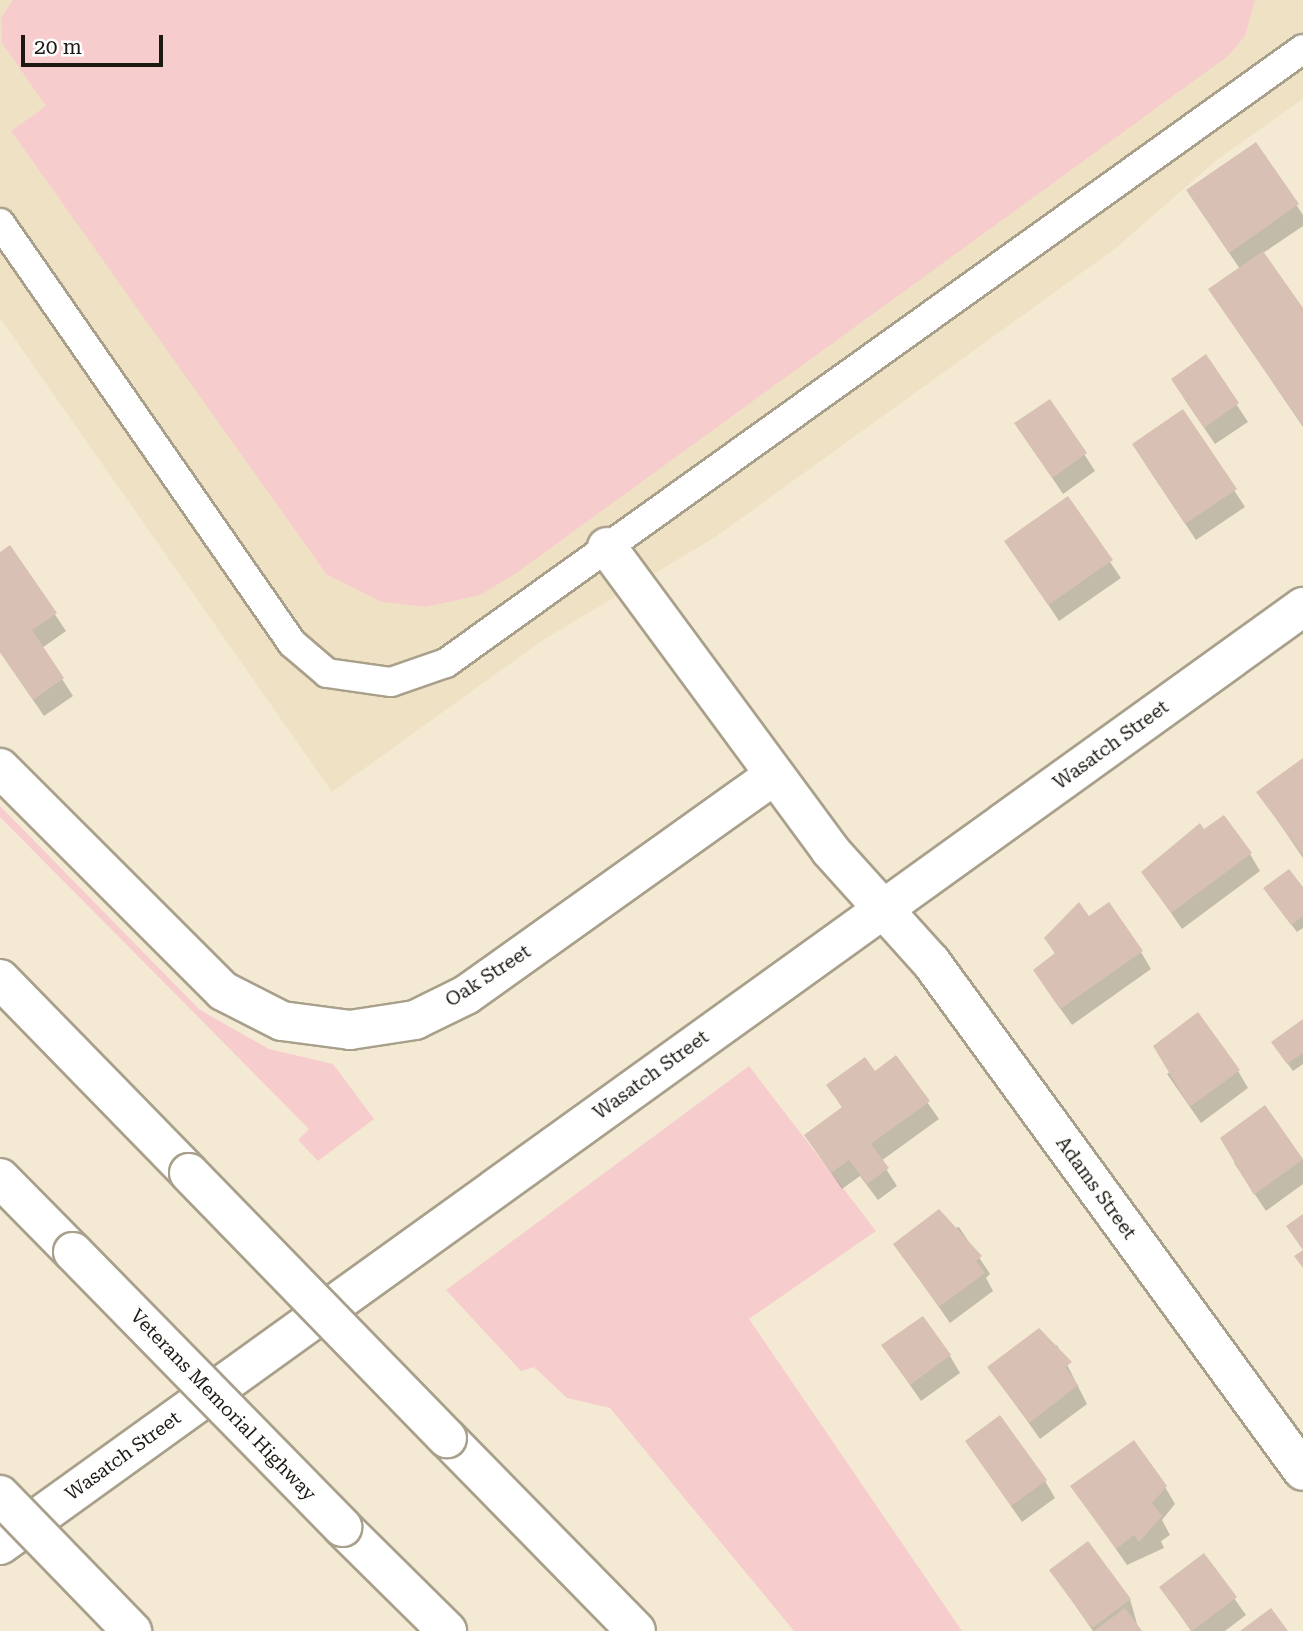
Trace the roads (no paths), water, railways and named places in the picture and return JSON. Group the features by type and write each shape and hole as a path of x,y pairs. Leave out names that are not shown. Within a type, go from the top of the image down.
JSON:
{"main road":[{"path":"607,547 774,775 882,910"},
{"name":"Wasatch Street","path":"0,1545 1303,607"},
{"name":"Oak Street","path":"0,768 223,991 282,1021 350,1030 415,1020 467,995 774,775"},
{"name":"Adams Street","path":"882,910 931,962 1303,1471"},
{"path":"0,979 636,1631"},
{"name":"Veterans Memorial Highway","path":"0,1178 447,1631"},
{"path":"0,1495 132,1631"}],"lane":[{"path":"0,223 292,643 327,673 391,681 446,663 1303,49"}]}
